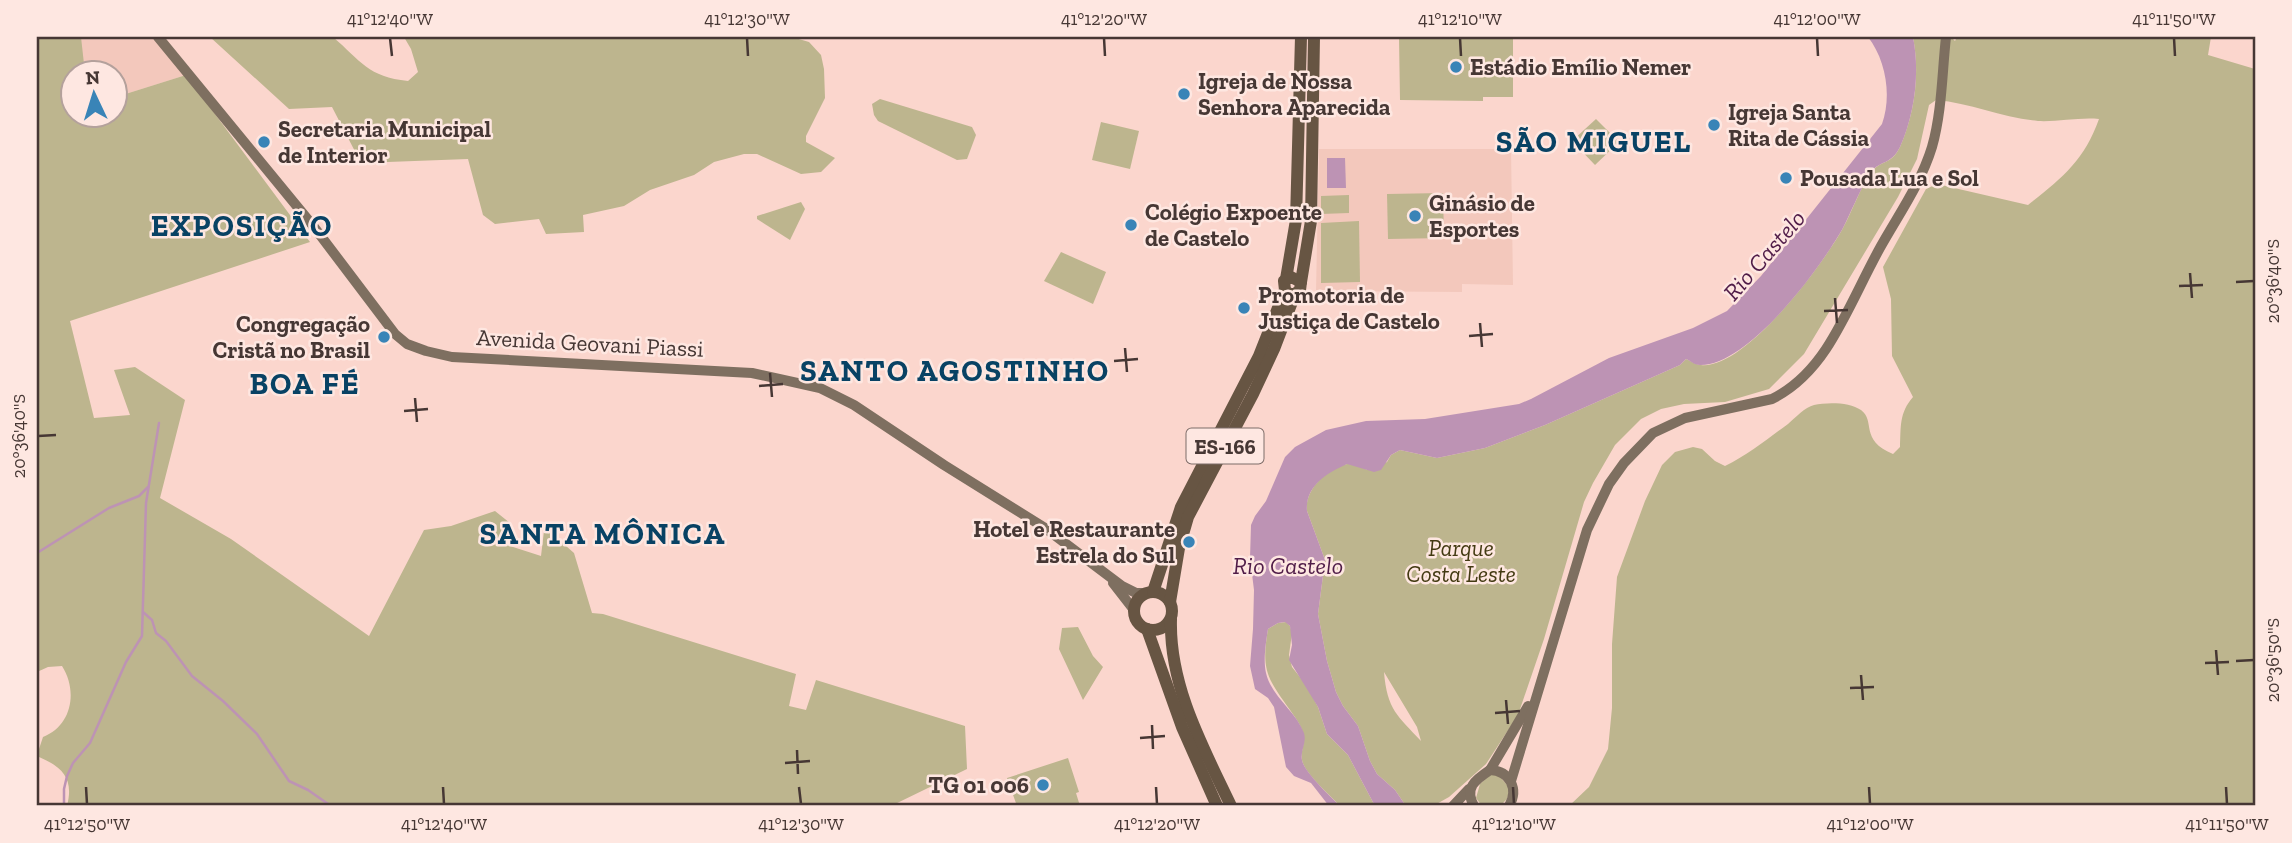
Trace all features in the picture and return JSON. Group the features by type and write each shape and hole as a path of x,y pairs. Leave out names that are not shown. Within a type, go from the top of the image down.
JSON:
{"main road":[{"name":"Avenida Geovani Piassi","path":"158,37 314,227 395,334 407,344 452,357 752,373 820,388 854,405 1045,528 1084,555 1110,578 1131,591 1148,593"},
{"name":"ES-166","path":"1292,286 1301,37"},
{"name":"ES-166","path":"1134,610 1148,593 1292,286 1311,221 1314,37"},
{"path":"1509,806 1514,793 1511,781 1535,695 1587,530 1609,484 1624,463 1653,433 1685,418 1752,405 1784,393 1804,376 1825,350 1923,174 1933,146 1938,119 1946,37"},
{"path":"1296,220 1311,221"},
{"name":"ES-166","path":"1186,509 1170,602 1171,649 1179,685 1231,806"},
{"name":"Avenida Geovani Piassi","path":"1110,578 1134,610"},
{"path":"1148,593 1162,594 1170,602"},
{"path":"1134,610 1135,620 1147,629 1178,718 1217,806"},
{"path":"1147,629 1162,628 1171,618"},
{"path":"1453,806 1475,781 1490,770 1535,695"},
{"path":"1490,770 1502,772 1511,781"},
{"path":"1469,789 1469,798 1474,806"}],"shaded area":[{"path":"80,37 155,37 186,75 130,93 130,60 82,60"},
{"path":"1319,149 1511,149 1513,285 1462,284 1462,292 1316,291"}],"green space":[{"path":"37,37 81,37 84,60 60,60 60,130 130,130 130,93 186,75 310,242 70,321 94,418 130,415 114,370 135,367 185,400 160,498 231,539 369,636 424,530 451,526 495,511 510,523 510,546 541,556 544,531 550,532 574,553 592,613 603,614 796,674 789,706 806,710 816,680 965,726 967,769 891,806 67,806 68,781 54,765 39,757 39,749 43,737 53,732 66,716 71,697 70,686 62,666 48,667 37,672"},
{"path":"210,37 333,37 374,72 408,81 418,72 404,37 792,37 809,42 821,55 824,69 825,98 806,136 806,142 835,158 821,172 801,174 757,154 744,154 714,162 694,175 650,190 624,206 583,215 584,232 546,234 539,219 495,224 483,215 468,159 361,163 332,107 289,109"},
{"name":"Estádio Emílio Nemer","path":"1399,37 1513,37 1513,97 1483,97 1483,101 1400,100"},
{"name":"Parque Costa Leste","path":"1913,37 1951,37 1955,41 1957,37 2211,37 2208,55 2255,69 2255,806 1569,806 1589,787 1608,749 1617,577 1645,501 1662,465 1675,452 1693,447 1702,449 1725,466 1742,457 1807,408 1825,403 1845,404 1861,410 1868,420 1876,443 1893,454 1900,447 1903,415 1913,397 1892,356 1891,299 1883,267 1926,189 1937,184 2028,205 2071,168 2093,134 2099,119 2038,121 1936,100 1929,105 1917,159 1898,197 1804,354 1769,389 1725,402 1684,404 1661,409 1641,419 1615,445 1584,502 1544,639 1518,715 1486,764 1449,797 1433,806 1406,806 1395,790 1377,774 1358,726 1336,692 1318,614 1325,560 1307,511 1309,495 1313,488 1325,475 1339,466 1352,464 1368,470 1387,462 1391,455 1400,450 1437,458 1485,448 1545,425 1680,365 1686,359 1701,365 1719,362 1739,351 1760,333 1801,288 1843,228 1873,170 1890,160 1900,147 1915,93","holes":["1384,672 1417,727 1421,741 1391,704"]},
{"path":"880,99 972,127 976,135 967,159 957,160 878,121 872,104"},
{"path":"1596,119 1619,142 1595,165 1572,141"},
{"path":"1101,122 1139,131 1130,169 1092,160"},
{"name":"Ginásio de Esportes","path":"1443,193 1444,238 1388,239 1387,194"},
{"path":"1349,195 1349,213 1321,214 1321,196"},
{"path":"801,202 805,209 790,240 757,219 757,216"},
{"path":"1359,221 1360,282 1321,283 1321,223"},
{"path":"1061,252 1106,272 1093,304 1044,281"},
{"path":"1286,622 1292,633 1289,655 1292,667 1307,686 1318,707 1327,734 1348,755 1375,806 1340,806 1304,765 1302,730 1271,681 1266,664 1268,629"},
{"path":"1078,627 1093,656 1103,667 1083,700 1059,649 1062,628"},
{"name":"TG 01 006","path":"1068,758 1079,792 1076,793 1080,806 1017,806 1007,778"},
{"path":"1490,775 1498,775 1510,788 1507,799 1500,806 1482,806 1476,798 1480,784"}],"water":[{"name":"Rio Castelo","path":"1868,37 1913,37 1915,92 1900,147 1890,160 1875,168 1868,176 1833,245 1801,289 1782,312 1740,350 1719,361 1700,365 1686,359 1680,365 1545,425 1485,448 1437,458 1400,450 1391,455 1381,470 1374,472 1347,464 1325,476 1314,488 1307,502 1307,511 1325,560 1318,614 1327,661 1336,692 1358,726 1377,774 1395,790 1406,806 1375,806 1348,755 1327,734 1318,707 1289,660 1292,645 1290,626 1285,622 1278,623 1268,629 1266,673 1273,689 1304,733 1304,765 1340,806 1329,806 1311,783 1294,776 1286,767 1274,707 1268,698 1255,689 1250,666 1254,590 1250,558 1251,525 1266,501 1285,457 1295,447 1326,430 1366,421 1425,419 1519,404 1609,358 1693,328 1727,311 1761,276 1882,124 1887,90 1883,67"},
{"path":"1327,158 1345,158 1346,188 1327,188"}],"waterway":[{"path":"64,806 67,776 73,763 90,743 126,662 142,636 146,503 159,423"},
{"path":"37,553 109,508 139,496 148,487"},
{"path":"143,612 152,620 156,633 166,641 192,676 257,734 289,781 331,806"}],"place":[{"name":"Estádio Emílio Nemer","path":"1456,67"},
{"name":"Igreja de Nossa Senhora Aparecida","path":"1184,94"},
{"name":"Igreja Santa Rita de Cássia","path":"1714,125"},
{"name":"Secretaria Municipal de Interior","path":"264,142"},
{"name":"Pousada Lua e Sol","path":"1786,178"},
{"name":"Ginásio de Esportes","path":"1415,216"},
{"name":"Colégio Expoente de Castelo","path":"1131,225"},
{"name":"Promotoria de Justiça de Castelo","path":"1244,308"},
{"name":"Congregação Cristã no Brasil","path":"384,337"},
{"name":"Hotel e Restaurante Estrela do Sul","path":"1189,542"},
{"name":"TG 01 006","path":"1043,785"}],"district":[{"name":"SÃO MIGUEL","path":"1594,142"},
{"name":"EXPOSIÇÃO","path":"242,226"},
{"name":"SANTO AGOSTINHO","path":"955,371"},
{"name":"BOA FÉ","path":"305,384"},
{"name":"SANTA MÔNICA","path":"603,534"}]}
